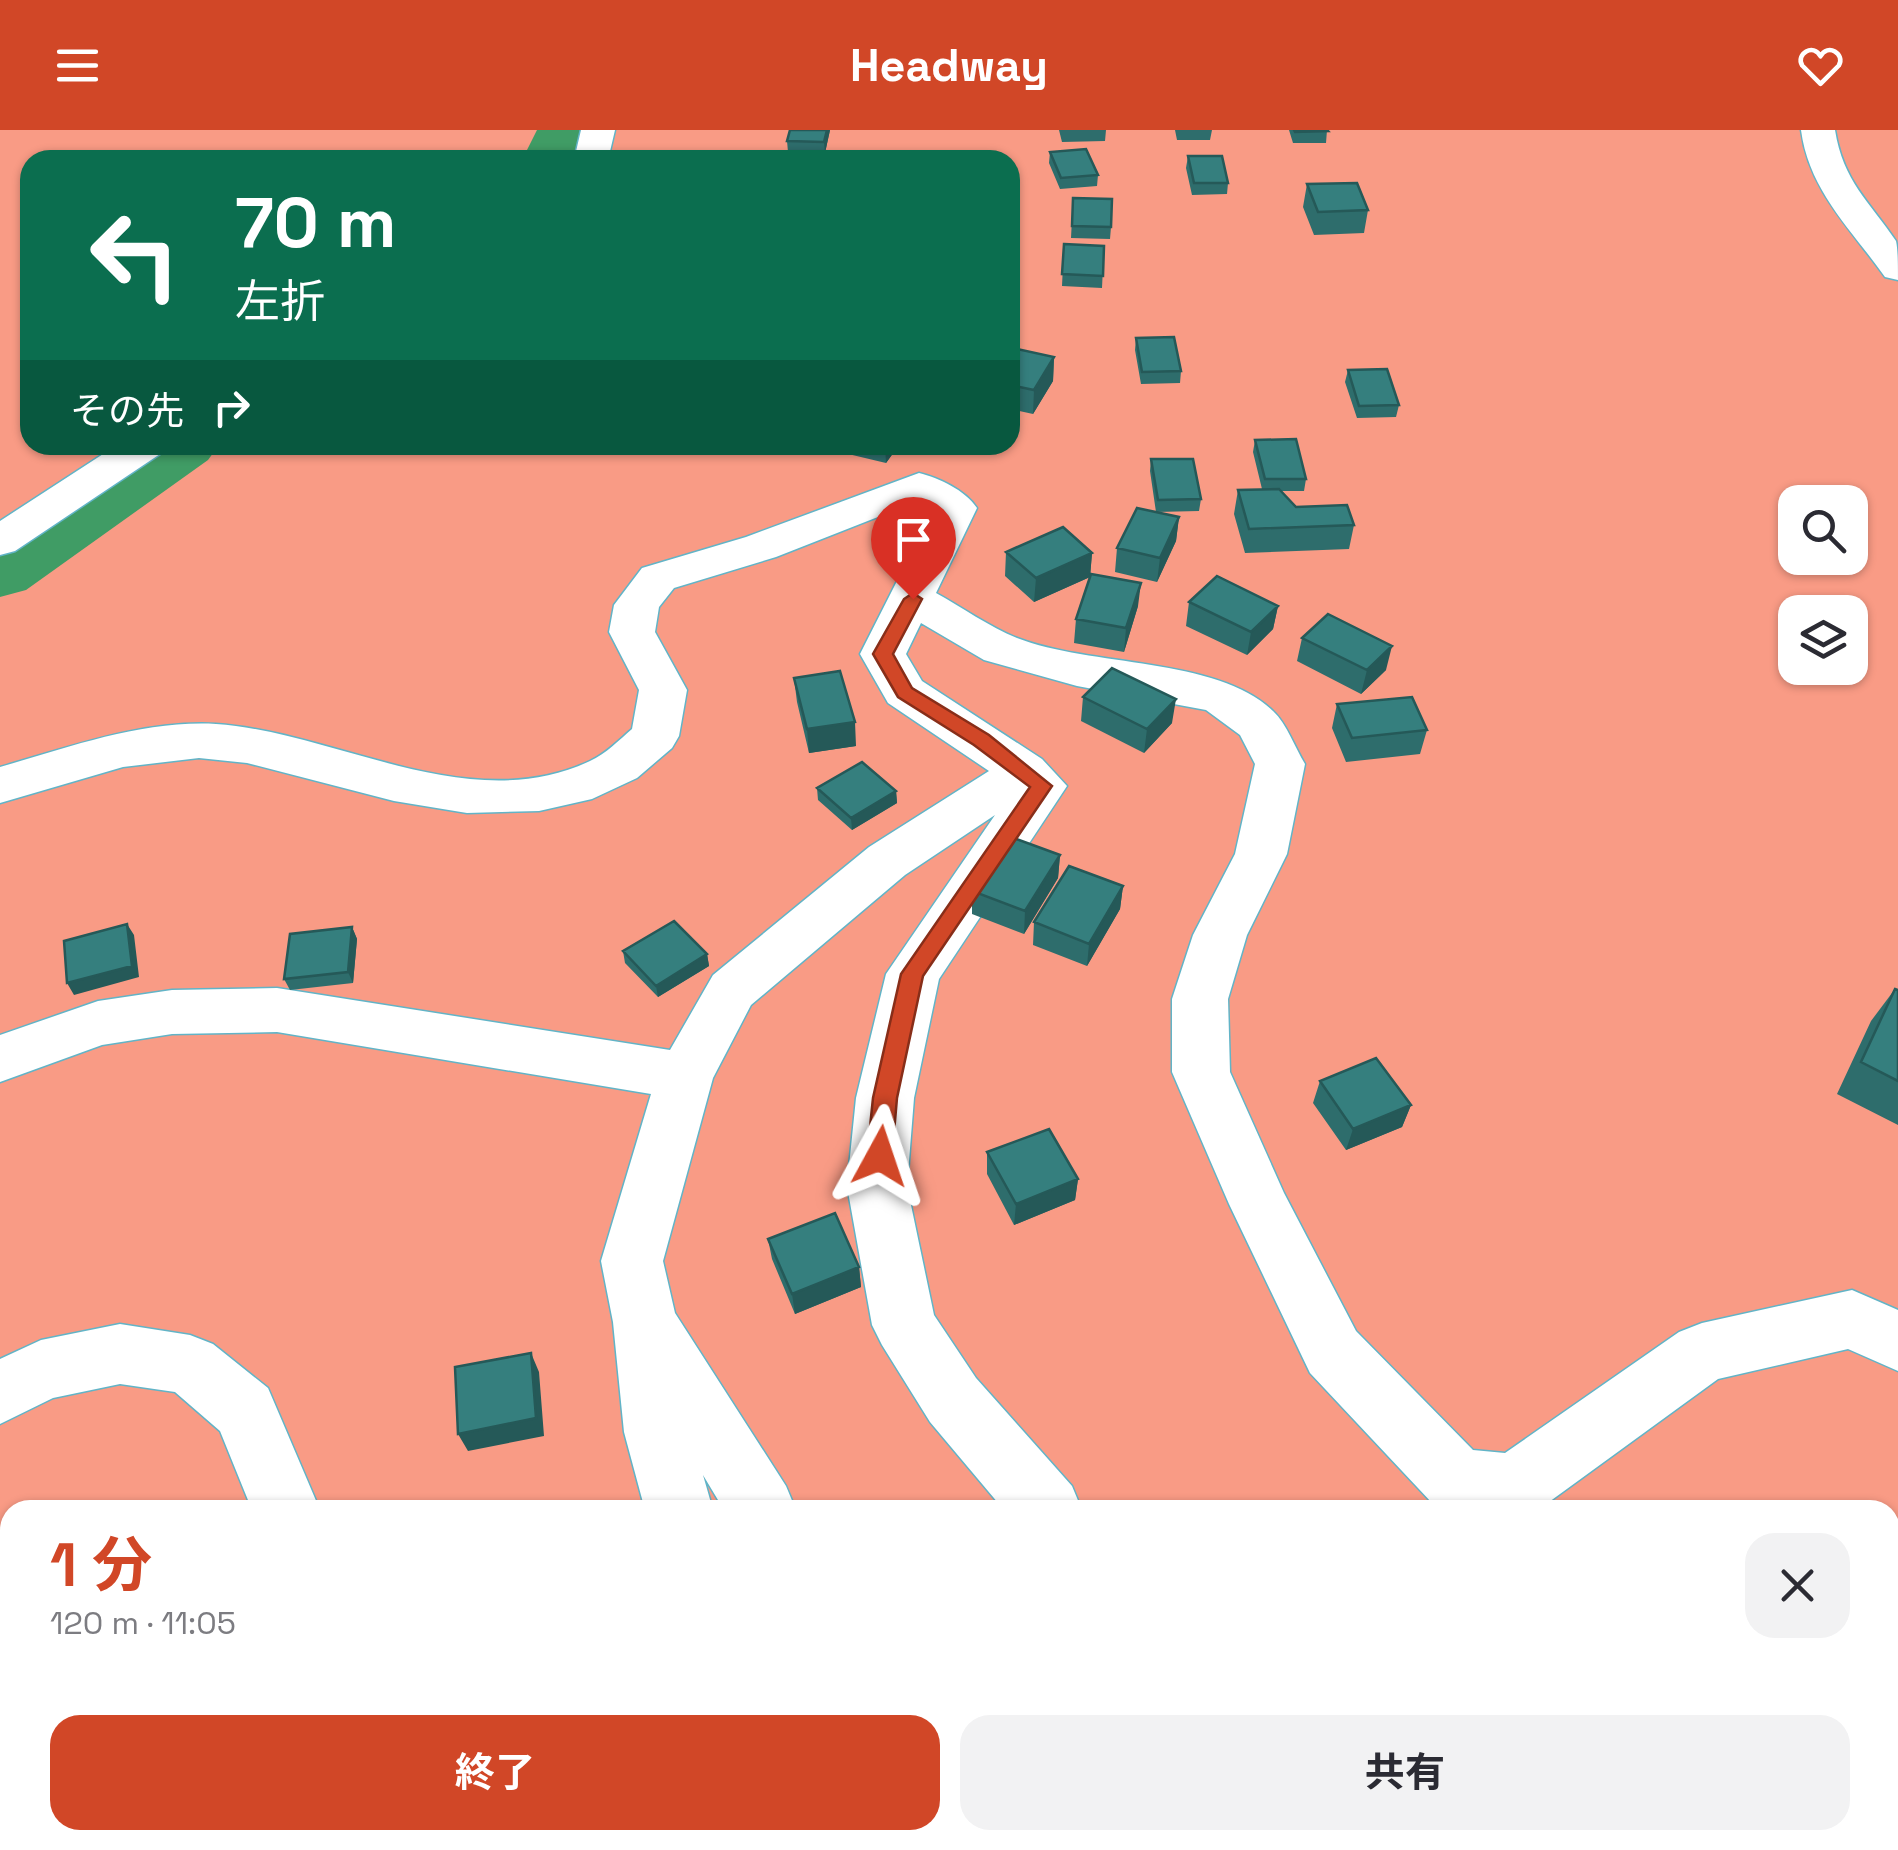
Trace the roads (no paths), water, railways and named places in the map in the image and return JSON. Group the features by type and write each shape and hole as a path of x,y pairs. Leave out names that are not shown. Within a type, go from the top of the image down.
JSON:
{"street":[{"path":"1818,130 1820,156 1844,199 1872,238 1895,260 1898,269"},
{"path":"0,541 130,455"},
{"path":"0,785 134,747 200,740 247,744 394,786 506,796 560,792 611,772 655,736 663,690 632,632 637,605 658,578 761,547 919,486 956,508 883,654 905,692 1042,786 912,974 885,1098 877,1186 904,1324 953,1400 1039,1500"},
{"path":"913,599 1000,649 1077,670 1220,696 1258,724 1280,764 1261,854 1220,935 1200,999 1201,1072 1259,1204 1333,1352 1457,1480 1514,1487 1702,1353 1852,1320 1898,1342"},
{"path":"676,1500 657,1432 645,1322 632,1262 685,1076 732,990 887,861 1025,771"},
{"path":"0,1059 98,1023 172,1012 277,1010 685,1076"},
{"path":"645,1322 756,1500"},
{"path":"0,1392 42,1370 120,1354 190,1365 245,1410 282,1500"}],"waterway":[{"path":"555,150 565,130"},
{"path":"0,573 170,455"}]}
